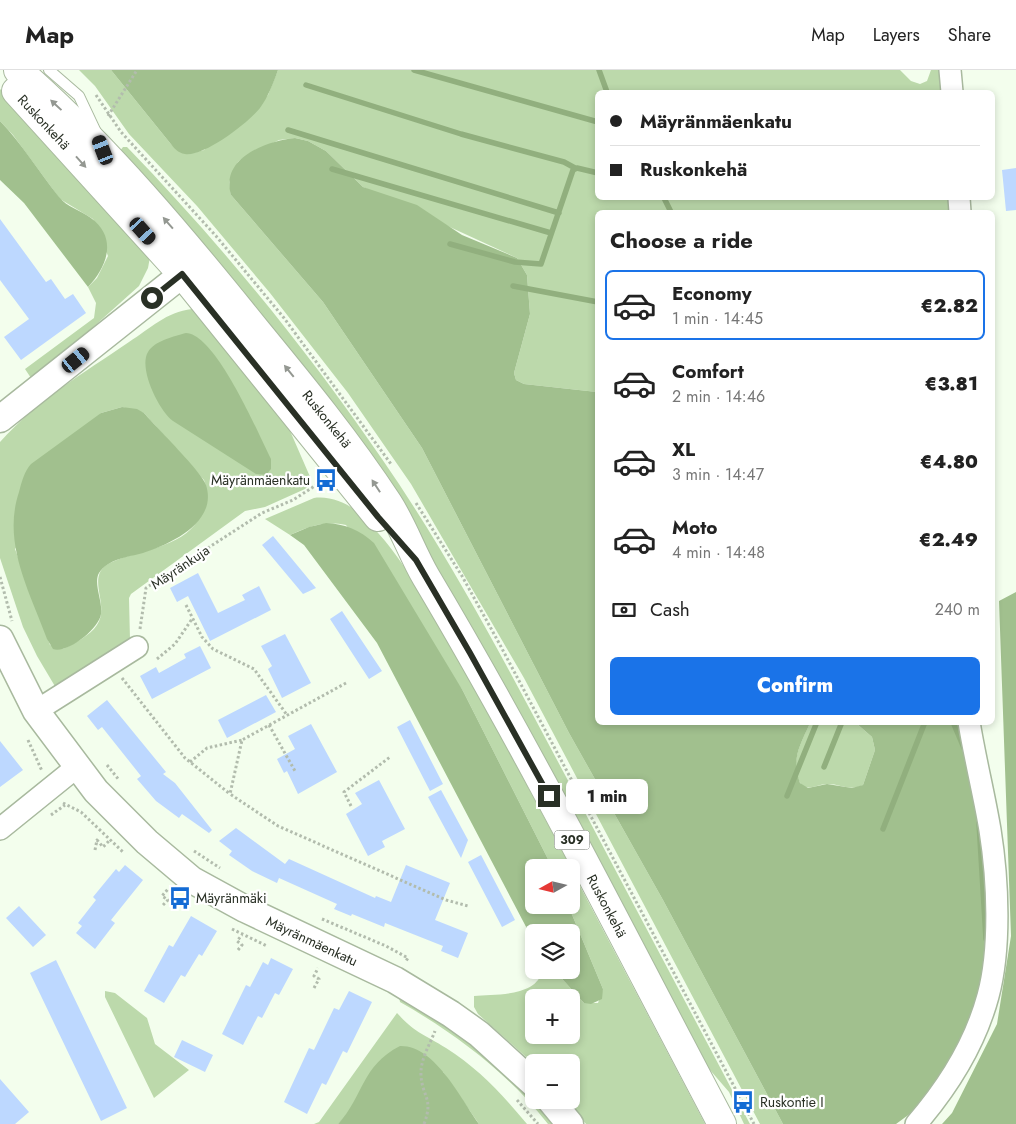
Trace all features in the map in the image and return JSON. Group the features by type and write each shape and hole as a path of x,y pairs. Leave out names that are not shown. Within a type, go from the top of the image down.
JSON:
{"main road":[{"name":"Ruskonkehä","path":"18,70 103,150 341,471 416,560"},
{"name":"Ruskonkehä","path":"0,75 191,267 353,450 391,508 416,560 513,729 722,1124"}],"street":[{"path":"950,70 952,90"},
{"path":"0,419 191,267"},
{"name":"Mäyränmäenkatu","path":"7,631 36,711 106,803 147,842 192,880 246,909 395,980 451,1014 479,1034 525,1091"},
{"path":"36,711 137,647"},
{"path":"916,1124 949,1081 971,1041 988,996 994,953 996,906 990,833 970,725"},
{"path":"0,829 78,766"},
{"path":"558,1109 570,1124"}],"lane":[{"path":"49,70 83,102 103,150"}],"path":[{"path":"108,116 137,70"},
{"name":"Mäyränkuja","path":"137,647 146,588 262,513 293,500 341,471"},
{"path":"0,577 7,631"},
{"path":"186,605 202,637 213,649 254,669 287,715"},
{"path":"157,659 175,644 193,618"},
{"path":"110,664 190,762 230,794 278,826 446,900 468,906"},
{"path":"190,762 207,748 242,740 346,683"},
{"path":"269,725 295,771"},
{"path":"25,735 52,787 65,805"},
{"path":"230,794 242,740"},
{"path":"351,806 344,792 390,757"},
{"path":"105,763 124,786"},
{"path":"95,850 97,840 103,847 110,840"},
{"path":"192,849 222,869"},
{"path":"163,905 168,900 162,896 168,889"},
{"path":"313,915 386,946 408,958 395,980"},
{"path":"238,950 242,945 237,941 242,935"},
{"path":"314,988 319,979 314,976 318,968"},
{"path":"427,1025 441,1035"},
{"path":"424,1124 428,1113 429,1100 421,1075 422,1062 435,1031"},
{"path":"532,1109 538,1124"}],"green space":[{"path":"79,70 111,70 170,143 182,152 194,153 204,150 268,95 278,70 900,70 911,81 920,84 927,81 931,70 942,70 944,90 595,90 595,200 950,200 951,210 595,210 595,392 524,384 516,380 514,373 530,314 527,275 517,258 363,187 326,151 308,141 295,138 279,140 243,158 238,162 229,182 231,195 323,302 422,448 569,733 663,900 783,1124 760,1124 524,678 411,484 348,393 270,293 197,206 129,134 95,86"},
{"path":"111,70 278,70 263,104 246,122 214,145 193,154 185,154 173,147"},
{"path":"0,89 24,112 150,257 148,268 139,286 33,381 25,369 94,318 96,303 88,287 97,278 108,256 93,219 60,199 13,135 0,121"},
{"path":"0,121 59,197 91,218 105,234 107,252 104,262 95,279 88,287 24,203 0,180"},
{"path":"295,138 308,141 326,151 363,187 417,205 462,235 517,258 527,275 530,314 514,373 516,380 524,384 595,392 595,725 809,725 798,752 796,766 800,783 808,788 827,784 852,788 863,785 875,750 872,737 858,725 964,725 983,851 987,945 984,976 972,1017 957,1051 922,1105 896,1124 783,1124 663,900 569,733 422,448 323,302 231,195 229,182 232,171 239,161 259,148"},
{"path":"123,147 127,147 162,183 261,297 353,418 408,498 458,579 504,662 750,1124 744,1124 729,1092 704,1063 535,742 406,514 120,151"},
{"path":"196,310 284,417 311,479 311,483 305,489 265,507 245,511 131,594 129,598 130,640 56,688 23,627 0,558 0,442 30,412 61,388 159,321 174,313","holes":["122,407 144,413 204,480 205,491 200,516 191,529 181,537 110,563 103,569 99,575 98,583 101,617 97,625 86,636 63,649 50,645 15,549 101,413"]},
{"path":"186,333 198,338 210,349 223,366 235,387 271,459 271,469 266,475 256,474 173,421 167,416 156,399 146,368 148,352 160,342"},
{"path":"122,407 137,409 144,413 197,471 206,485 208,498 205,510 190,530 166,544 143,553 125,557 103,568 97,577 101,609 99,620 82,639 66,648 53,649 47,639 26,584 16,548 14,530 15,511 21,484 31,464 101,413"},
{"path":"314,498 320,498 342,502 356,511 371,525 398,557 421,593 567,859 548,859 463,691 346,525 317,525 290,535 265,519"},
{"path":"326,523 340,525 352,528 374,543 463,691 548,859 525,859 525,914 572,914 576,924 525,925 377,643 304,545 290,535 309,527"},
{"path":"1016,592 1016,1124 942,1124 952,1113 997,1024 1011,936 999,601"},
{"path":"809,725 858,725 872,737 875,750 863,785 854,788 831,784 805,787 802,786 796,770 797,754"},
{"path":"580,886 705,1124 586,1124 574,1109 580,1109 580,1054 525,1054 525,1056 478,1014 474,1007 474,996 504,994 525,989 525,1044 580,1044 580,999 584,1003 598,1003 603,989 580,934 580,924 576,924 572,914 580,914"},
{"path":"580,934 603,989 602,999 591,1004 584,1003 580,999 580,989 571,989 562,979 580,979"},
{"path":"539,979 562,979 571,989 526,989"},
{"path":"105,991 115,993 147,1018 155,1044 189,1070 154,1098 105,997"},
{"path":"399,997 427,1008 525,1088 525,1098 498,1071 461,1041 400,1002"},
{"path":"397,1013 415,1030 458,1056 479,1073 499,1092 527,1124 479,1124 443,1072 342,1120 338,1124 314,1124 319,1122"},
{"path":"400,1046 413,1048 425,1054 436,1064 446,1075 479,1124 338,1124 347,1113 370,1072 387,1054"},
{"path":"535,1109 546,1109 559,1124 548,1124"}],"building":[{"path":"1016,168 1016,210 1006,211 1002,170"},
{"path":"0,219 46,282 51,279 65,299 73,294 86,313 21,360 4,337 29,319 0,280"},
{"path":"273,536 316,588 303,594 262,545"},
{"path":"198,573 218,613 245,600 242,595 259,586 271,610 210,641 188,596 177,602 170,588"},
{"path":"342,611 382,671 369,679 330,619"},
{"path":"285,634 311,683 282,698 268,669 272,666 261,646"},
{"path":"200,646 211,668 152,699 140,676 156,667 159,673 186,658 184,654"},
{"path":"266,695 276,712 227,738 218,720"},
{"path":"107,700 166,772 163,774 175,783 212,830 209,833 182,814 179,818 156,801 137,779 141,776 102,727 98,730 87,716"},
{"path":"410,720 443,784 430,791 397,727"},
{"path":"311,724 337,772 298,794 287,771 284,773 277,759 295,749 288,736"},
{"path":"0,741 23,770 0,787"},
{"path":"379,780 405,829 382,841 385,847 368,856 346,814 362,804 355,793"},
{"path":"441,790 468,840 461,858 428,797"},
{"path":"236,828 285,864 289,859 375,898 376,896 391,902 406,865 450,883 435,920 468,933 458,958 441,951 443,946 385,923 384,927 352,914 351,916 334,909 337,904 279,878 277,883 252,871 229,855 232,851 219,841"},
{"path":"481,855 515,920 502,927 468,862"},
{"path":"125,865 143,880 111,920 115,923 95,949 76,933 82,926 78,923 96,900 93,897 116,869 119,872"},
{"path":"19,906 46,935 33,947 6,918"},
{"path":"191,916 217,931 202,956 199,954 185,977 181,975 164,1003 144,991 169,945 173,947"},
{"path":"271,958 293,969 279,995 275,993 262,1018 258,1016 243,1045 222,1034 246,985 250,987 263,962 268,965"},
{"path":"56,960 127,1108 101,1121 30,973"},
{"path":"349,991 372,1002 347,1053 343,1051 326,1085 322,1083 307,1114 284,1102 309,1048 314,1050 334,1008 339,1010"},
{"path":"182,1040 213,1055 205,1072 174,1057"},
{"path":"0,1079 29,1112 15,1124 0,1124"}],"waterway":[{"path":"414,70 595,121"},
{"path":"599,70 606,90"},
{"path":"306,85 461,134 564,162 575,168"},
{"path":"288,130 559,213"},
{"path":"450,244 515,262 541,264 573,170 577,168 595,172"},
{"path":"332,169 551,233"},
{"path":"665,200 670,210"},
{"path":"513,286 595,301"},
{"path":"787,796 816,725"},
{"path":"824,767 841,725"},
{"path":"883,829 924,725"},
{"path":"954,725 964,748"},
{"path":"979,823 986,939"}],"place":[{"name":"Mäyränmäenkatu","path":"326,480"},
{"name":"Mäyränmäki","path":"180,898"},
{"name":"Ruskontie I","path":"743,1102"}],"route":[{"path":"152,298 182,274 378,517 416,560 513,729 549,796"}]}
